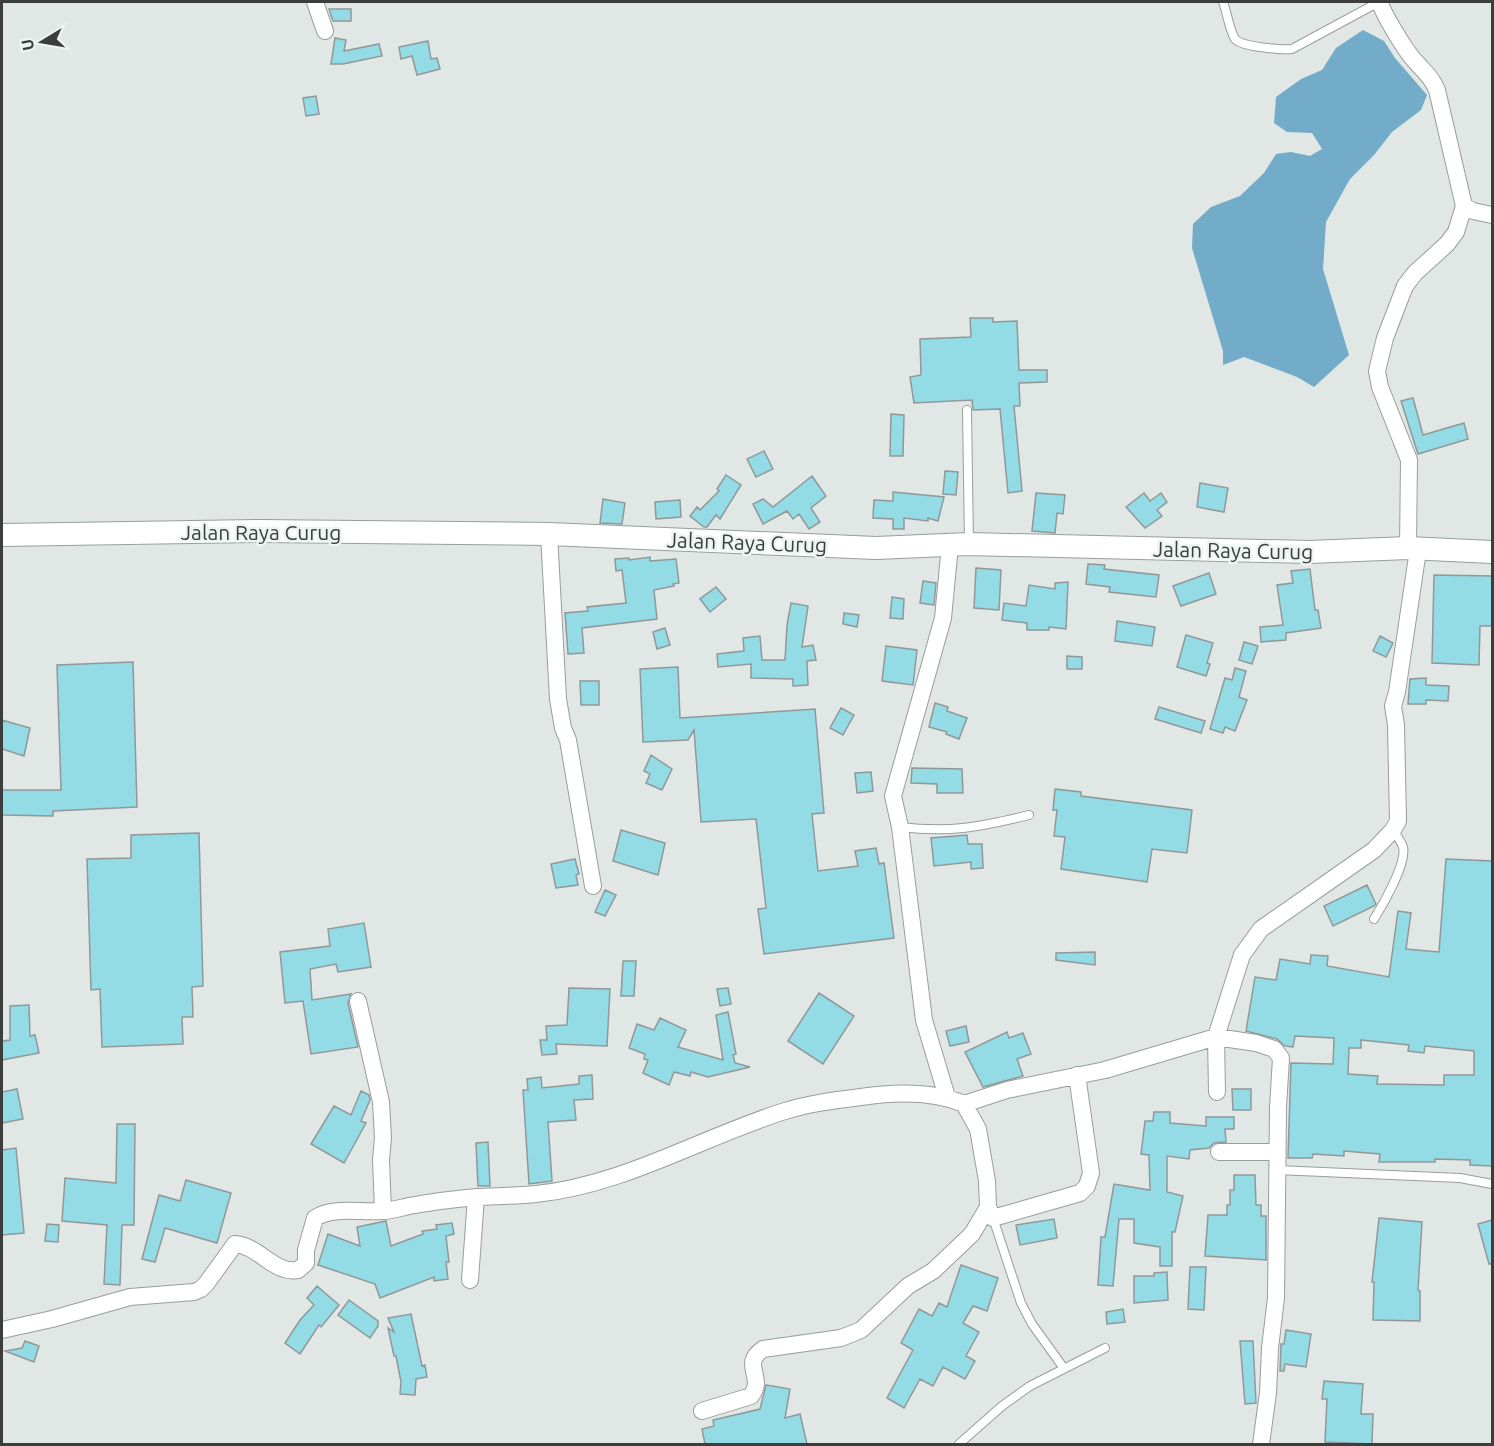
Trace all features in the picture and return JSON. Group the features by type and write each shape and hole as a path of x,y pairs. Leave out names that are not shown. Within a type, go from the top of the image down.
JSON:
{"street":[{"path":"315,2 325,31"},
{"path":"1217,1092 1216,1037 1242,955 1262,929 1374,850 1393,830 1398,821 1396,725 1393,706 1397,692 1413,549 1408,460 1380,387 1377,371 1385,338 1405,286 1415,273 1448,244 1456,232 1464,206 1437,90 1430,75 1416,63 1402,44 1380,2"},
{"path":"1464,206 1473,211 1492,215"},
{"name":"Jalan Raya Curug","path":"2,535 259,531 549,534 876,548 960,545 1309,552 1413,549 1492,552"},
{"path":"549,534 558,699 563,728 568,740 593,886"},
{"path":"947,1097 924,1020 900,827 893,796 943,618 960,545"},
{"path":"358,1001 381,1102 383,1211"},
{"path":"964,1104 1007,1090 1105,1070 1216,1037 1256,1043 1274,1049 1278,1053 1281,1066 1277,1152 1276,1298 1261,1444"},
{"path":"702,1411 751,1396 757,1384 752,1360 754,1355 763,1349 841,1338 861,1330 908,1286 933,1271 972,1234 990,1212 1080,1193 1087,1186 1091,1173 1077,1075"},
{"path":"2,1330 52,1319 130,1297 194,1292 206,1284 235,1244 256,1250 278,1268 298,1270 306,1263 306,1250 315,1218 320,1215 340,1211 383,1211 476,1197 521,1196 572,1188 683,1151 788,1110 885,1093 947,1097 964,1104 978,1129 990,1212"},
{"path":"1219,1152 1277,1152"},
{"path":"470,1280 476,1197"}],"lane":[{"path":"1223,2 1235,38 1241,43 1281,50 1292,49 1380,2"},
{"path":"960,545 967,410"},
{"path":"900,827 936,831 966,829 1029,815"},
{"path":"1374,919 1386,900 1403,854 1403,848 1393,830"},
{"path":"1277,1170 1460,1178 1492,1184"},
{"path":"990,1212 1021,1303 1038,1333 1064,1367"},
{"path":"959,1444 1002,1406 1030,1386 1105,1348"}],"water":[{"path":"1363,30 1384,41 1395,58 1427,95 1421,110 1392,132 1374,155 1350,179 1326,222 1323,269 1349,355 1314,387 1297,377 1244,357 1223,365 1223,351 1192,248 1193,224 1211,207 1240,196 1264,173 1276,154 1291,152 1310,156 1322,149 1312,133 1287,132 1274,123 1276,97 1301,79 1322,70 1336,48"}],"building":[{"path":"329,9 351,9 351,21 333,21"},
{"path":"335,38 346,40 344,51 379,44 382,56 343,64 331,64"},
{"path":"428,41 431,59 437,58 440,69 417,75 412,56 401,59 399,47"},
{"path":"316,96 319,114 306,116 303,98"},
{"path":"970,318 993,318 993,322 1017,321 1019,370 1047,370 1047,382 1019,383 1020,406 1014,406 1022,491 1008,493 1000,409 973,410 972,400 914,403 910,377 921,375 920,339 971,337"},
{"path":"1413,398 1423,435 1464,423 1468,439 1418,454 1401,401"},
{"path":"891,414 904,415 903,456 890,456"},
{"path":"764,451 773,469 756,477 747,459"},
{"path":"945,471 958,472 956,495 943,494"},
{"path":"726,475 741,485 720,519 716,515 707,527 704,527 690,516 697,507 700,510 719,491 717,489"},
{"path":"812,476 826,496 811,508 820,522 809,529 799,514 793,519 787,511 763,524 753,504 763,499 773,507"},
{"path":"1200,483 1228,488 1224,512 1197,507"},
{"path":"893,492 944,497 938,521 928,518 928,521 904,518 904,529 893,529 893,519 873,518 874,500 893,501"},
{"path":"1036,493 1065,495 1063,514 1057,513 1055,533 1032,531"},
{"path":"1144,493 1150,501 1161,493 1167,502 1157,510 1162,516 1145,528 1126,507"},
{"path":"603,499 625,503 622,524 600,523"},
{"path":"680,500 681,517 656,519 655,502"},
{"path":"650,557 650,561 676,559 679,583 654,590 657,619 582,628 584,653 568,654 565,613 588,611 587,607 626,603 622,570 616,571 615,559"},
{"path":"1088,564 1105,565 1104,569 1159,575 1156,597 1109,592 1110,587 1086,584"},
{"path":"976,568 1001,570 999,610 974,608"},
{"path":"1310,569 1315,610 1318,610 1321,628 1286,633 1286,640 1261,642 1260,627 1283,625 1277,585 1293,583 1291,571"},
{"path":"1209,573 1216,594 1181,606 1173,586"},
{"path":"1434,575 1492,576 1492,626 1480,626 1479,665 1432,663"},
{"path":"923,581 936,583 934,605 920,603"},
{"path":"1068,582 1066,629 1049,627 1049,630 1027,630 1027,623 1002,620 1004,603 1026,606 1029,585 1055,589 1055,583"},
{"path":"716,587 726,599 710,612 700,599"},
{"path":"892,597 904,599 903,619 890,618"},
{"path":"791,603 808,606 802,647 813,645 816,660 807,661 808,685 793,686 793,679 751,678 751,664 718,667 717,654 744,651 743,638 760,636 762,660 785,660"},
{"path":"844,613 859,615 857,627 843,624"},
{"path":"1117,621 1155,627 1152,646 1115,641"},
{"path":"665,628 670,645 657,649 653,632"},
{"path":"1186,635 1213,643 1206,676 1177,667"},
{"path":"1380,636 1393,643 1386,657 1373,651"},
{"path":"1244,642 1258,646 1252,664 1239,660"},
{"path":"886,646 917,650 913,685 882,681"},
{"path":"1067,656 1082,657 1082,669 1067,669"},
{"path":"133,662 137,807 53,811 53,816 2,815 2,790 61,790 57,665"},
{"path":"678,667 680,718 815,709 824,813 812,814 818,871 858,866 855,851 876,848 879,864 884,863 894,938 764,954 758,909 766,908 756,819 701,822 694,730 688,740 643,742 640,669"},
{"path":"1235,668 1246,671 1239,697 1247,700 1235,731 1225,727 1223,733 1210,729 1225,678 1232,680"},
{"path":"1426,678 1426,685 1449,686 1448,701 1426,700 1426,704 1408,704 1410,679"},
{"path":"580,681 599,681 599,705 581,705"},
{"path":"935,703 948,707 947,711 967,718 959,739 946,734 947,732 929,727"},
{"path":"1159,707 1205,721 1201,733 1155,719"},
{"path":"841,708 854,715 843,735 830,728"},
{"path":"2,720 30,728 24,756 2,749"},
{"path":"651,755 672,769 662,790 646,783 650,774 644,771"},
{"path":"912,768 962,769 963,793 937,793 937,784 911,783"},
{"path":"871,772 873,791 857,793 855,773"},
{"path":"1055,789 1081,792 1081,796 1192,810 1187,853 1152,849 1147,882 1061,869 1065,837 1054,836 1057,810 1053,810"},
{"path":"621,830 665,843 658,875 613,861"},
{"path":"199,833 203,986 192,987 193,1017 182,1017 183,1044 102,1047 100,989 91,990 87,859 131,858 131,835"},
{"path":"967,835 968,844 982,844 983,868 971,869 971,862 934,866 931,838"},
{"path":"575,859 579,874 576,875 578,885 556,888 551,864"},
{"path":"1446,859 1492,861 1492,1166 1470,1165 1470,1160 1379,1162 1380,1154 1344,1151 1344,1156 1313,1154 1312,1158 1288,1158 1291,1063 1333,1064 1334,1038 1295,1036 1293,1047 1285,1046 1277,1039 1246,1031 1255,977 1276,980 1280,959 1310,964 1311,955 1328,956 1327,966 1389,977 1398,911 1411,913 1406,949 1439,952","holes":["1361,1040 1409,1045 1408,1051 1424,1053 1425,1046 1474,1051 1474,1075 1444,1075 1444,1085 1377,1084 1378,1076 1348,1074 1349,1048 1361,1048"]},
{"path":"1367,885 1376,904 1333,926 1324,906"},
{"path":"605,890 616,895 605,916 595,912"},
{"path":"364,923 371,967 338,972 336,964 310,969 312,1000 351,994 348,1003 358,1047 311,1054 303,1001 285,1003 280,952 330,946 328,929"},
{"path":"1095,952 1095,965 1056,960 1056,953"},
{"path":"623,961 636,961 634,996 621,996"},
{"path":"569,988 610,989 607,1046 556,1044 557,1054 542,1055 540,1040 547,1040 546,1026 567,1025"},
{"path":"728,988 731,1004 720,1006 717,989"},
{"path":"819,993 854,1016 823,1064 788,1041"},
{"path":"29,1005 30,1036 35,1035 39,1053 2,1060 2,1041 10,1040 10,1006"},
{"path":"728,1012 736,1054 733,1055 735,1063 750,1067 708,1077 691,1072 690,1076 674,1072 669,1085 643,1073 648,1060 644,1059 645,1054 629,1048 637,1024 654,1030 660,1018 686,1030 678,1047 723,1060 716,1015"},
{"path":"966,1026 969,1042 950,1046 946,1031"},
{"path":"1007,1032 1009,1038 1023,1033 1031,1054 1017,1059 1023,1076 983,1087 965,1052"},
{"path":"592,1075 593,1099 574,1100 576,1120 548,1122 552,1181 529,1184 523,1090 528,1090 527,1079 541,1077 542,1088 579,1084 579,1076"},
{"path":"17,1089 23,1119 2,1123 2,1092"},
{"path":"1232,1089 1251,1089 1251,1110 1233,1110"},
{"path":"361,1091 369,1095 370,1100 361,1121 366,1123 344,1163 311,1144 334,1106 351,1115"},
{"path":"1154,1112 1170,1112 1170,1123 1206,1126 1206,1117 1234,1117 1234,1129 1225,1129 1226,1142 1214,1143 1209,1148 1190,1150 1189,1159 1167,1156 1167,1192 1183,1196 1175,1232 1172,1232 1172,1266 1160,1266 1160,1247 1134,1243 1134,1219 1119,1219 1113,1286 1098,1285 1101,1237 1105,1237 1114,1184 1150,1190 1149,1155 1141,1154 1145,1121 1153,1121"},
{"path":"117,1124 135,1124 134,1225 122,1225 120,1285 104,1284 107,1225 62,1221 65,1178 116,1183"},
{"path":"488,1142 490,1186 478,1186 476,1143"},
{"path":"16,1148 24,1233 2,1235 2,1150"},
{"path":"1234,1175 1255,1175 1256,1205 1261,1205 1261,1216 1266,1216 1266,1260 1205,1256 1208,1215 1227,1215 1230,1190 1234,1190"},
{"path":"186,1180 231,1193 217,1243 165,1228 155,1262 142,1259 159,1195 180,1201"},
{"path":"1379,1218 1422,1222 1418,1290 1420,1291 1420,1321 1373,1320 1374,1282 1372,1282"},
{"path":"1054,1219 1057,1238 1020,1245 1016,1225"},
{"path":"1492,1220 1492,1264 1489,1264 1478,1224"},
{"path":"386,1221 391,1246 423,1234 422,1231 437,1229 436,1225 452,1223 454,1234 446,1236 448,1279 434,1281 434,1277 380,1298 375,1284 318,1265 328,1234 360,1246 357,1227"},
{"path":"47,1224 59,1225 58,1242 45,1241"},
{"path":"961,1265 998,1278 987,1311 973,1306 963,1323 979,1332 966,1356 975,1361 965,1379 943,1367 933,1386 920,1379 904,1408 887,1398 913,1350 901,1343 919,1309 932,1316 939,1303 947,1307"},
{"path":"1190,1267 1206,1267 1204,1310 1188,1309"},
{"path":"1167,1272 1168,1300 1134,1303 1134,1276 1154,1276 1154,1273"},
{"path":"317,1286 339,1305 321,1327 319,1325 300,1354 285,1343 300,1320 314,1305 307,1298"},
{"path":"349,1300 378,1321 378,1326 370,1338 338,1315"},
{"path":"1123,1309 1125,1322 1107,1324 1106,1312"},
{"path":"411,1314 422,1366 425,1365 427,1377 416,1379 415,1395 400,1394 401,1382 388,1328 394,1332 388,1318"},
{"path":"1286,1330 1311,1334 1306,1367 1285,1364 1284,1371 1280,1371 1281,1344 1284,1344"},
{"path":"25,1341 39,1346 34,1362 5,1351 22,1348"},
{"path":"1240,1341 1253,1341 1256,1403 1245,1404"},
{"path":"1324,1381 1363,1384 1361,1414 1373,1414 1372,1444 1325,1442 1327,1399 1322,1399"},
{"path":"766,1385 790,1389 785,1418 800,1414 807,1444 705,1444 702,1429 714,1426 713,1420 760,1409"}]}
